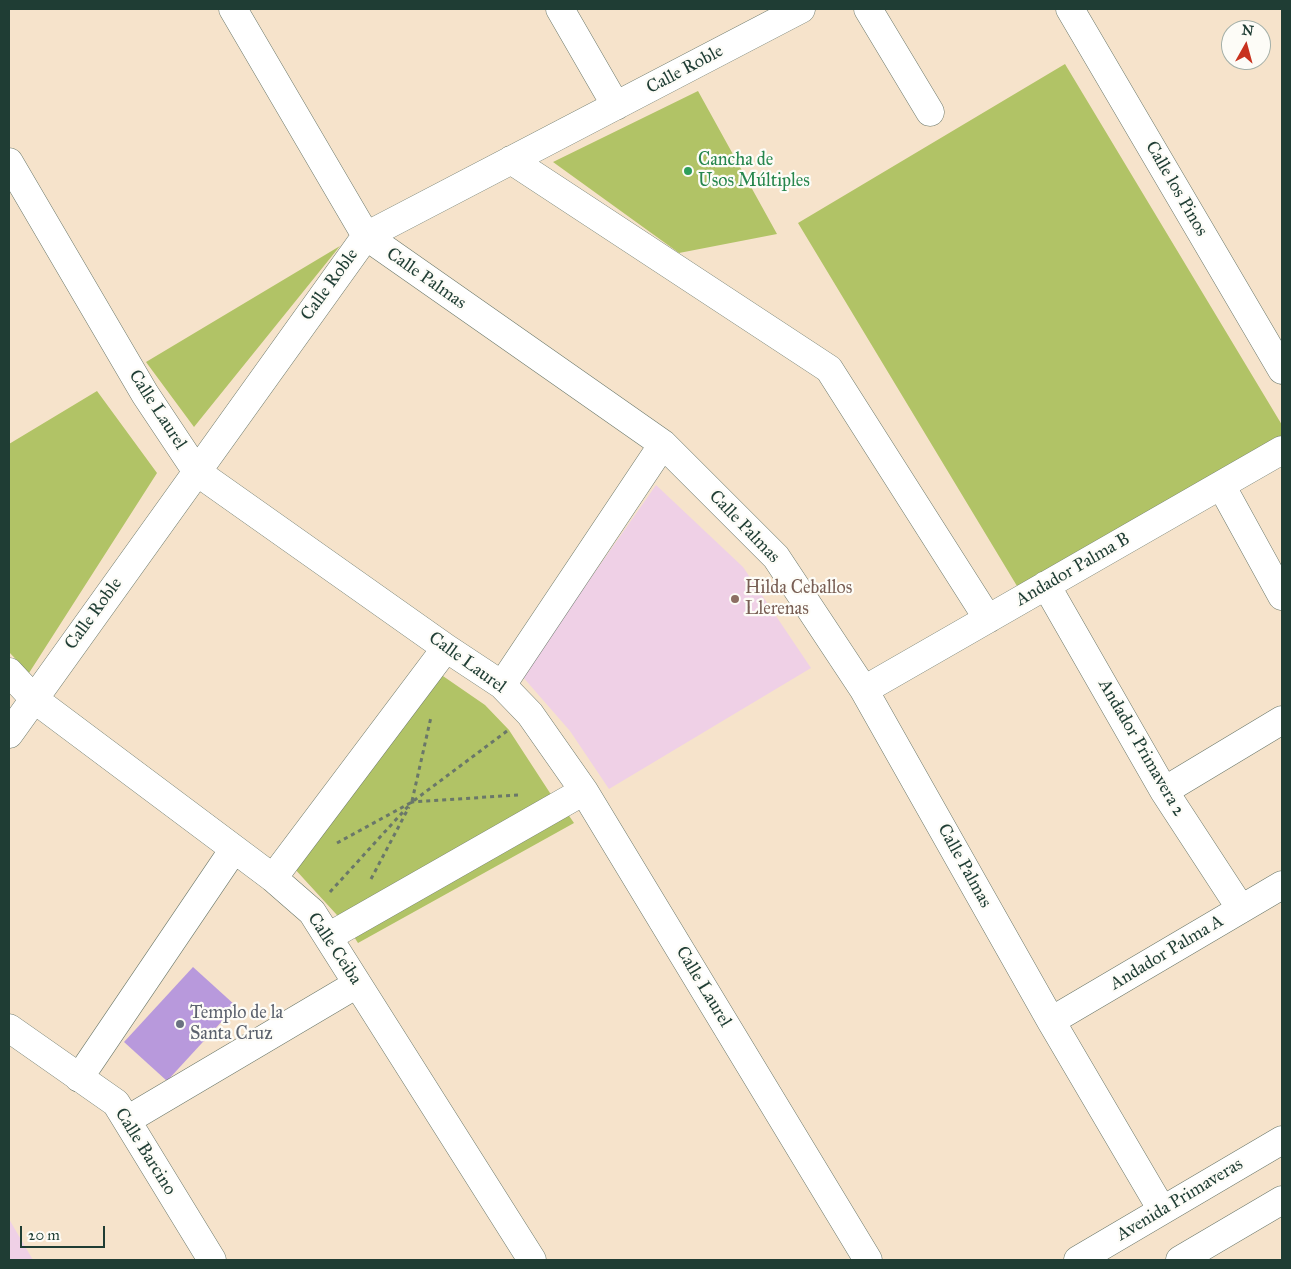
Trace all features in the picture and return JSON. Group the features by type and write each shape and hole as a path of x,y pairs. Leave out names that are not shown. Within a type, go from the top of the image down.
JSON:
{"street":[{"name":"Calle Palmas","path":"233,9 366,236 663,444 776,557 864,690 1051,1021 1162,1210"},
{"path":"560,9 616,106"},
{"name":"Calle Roble","path":"9,734 366,236 802,9"},
{"path":"868,9 930,112"},
{"name":"Calle los Pinos","path":"1070,9 1280,361"},
{"path":"511,160 829,368 988,619"},
{"name":"Calle Laurel","path":"9,162 144,394 197,472 446,648 502,685 530,714 584,791 868,1260"},
{"path":"502,685 663,444"},
{"name":"Andador Palma B","path":"864,690 1282,450"},
{"path":"1221,485 1282,596"},
{"name":"Andador Primavera 2","path":"1046,585 1164,791 1240,909"},
{"path":"273,878 446,648"},
{"name":"Calle Ceiba","path":"9,672 34,699 273,878 312,912 532,1260"},
{"path":"1164,791 1282,720"},
{"path":"328,937 584,791"},
{"path":"79,1078 234,849"},
{"name":"Andador Palma A","path":"1051,1021 1282,885"},
{"path":"127,1120 357,984"},
{"name":"Calle Barcino","path":"9,1028 116,1103 212,1260"},
{"name":"Avenida Primaveras","path":"1078,1260 1282,1140"},
{"path":"1180,1260 1282,1200"}],"path":[{"path":"370,882 412,802 432,710"},
{"path":"335,844 412,802 530,714"},
{"path":"312,912 412,802 520,795"}],"shaded area":[{"path":"656,485 743,567 811,668 609,789 570,731 522,676"},
{"path":"9,1219 33,1260 9,1260"}],"green space":[{"path":"1065,64 1282,425 1282,435 1020,591 798,223"},
{"path":"698,91 777,234 679,253 553,162"},
{"path":"340,246 194,427 146,362"},
{"path":"97,391 157,473 29,673 9,652 9,444"},
{"path":"440,674 485,705 509,730 550,793 561,804 574,823 358,943 347,926 293,867"}],"building":[{"name":"Templo de la Santa Cruz","path":"193,967 236,1006 167,1081 124,1042"}],"place":[{"name":"Cancha de Usos Múltiples","path":"688,171"},
{"name":"Hilda Ceballos Llerenas","path":"735,599"},
{"name":"Templo de la Santa Cruz","path":"180,1024"}]}
